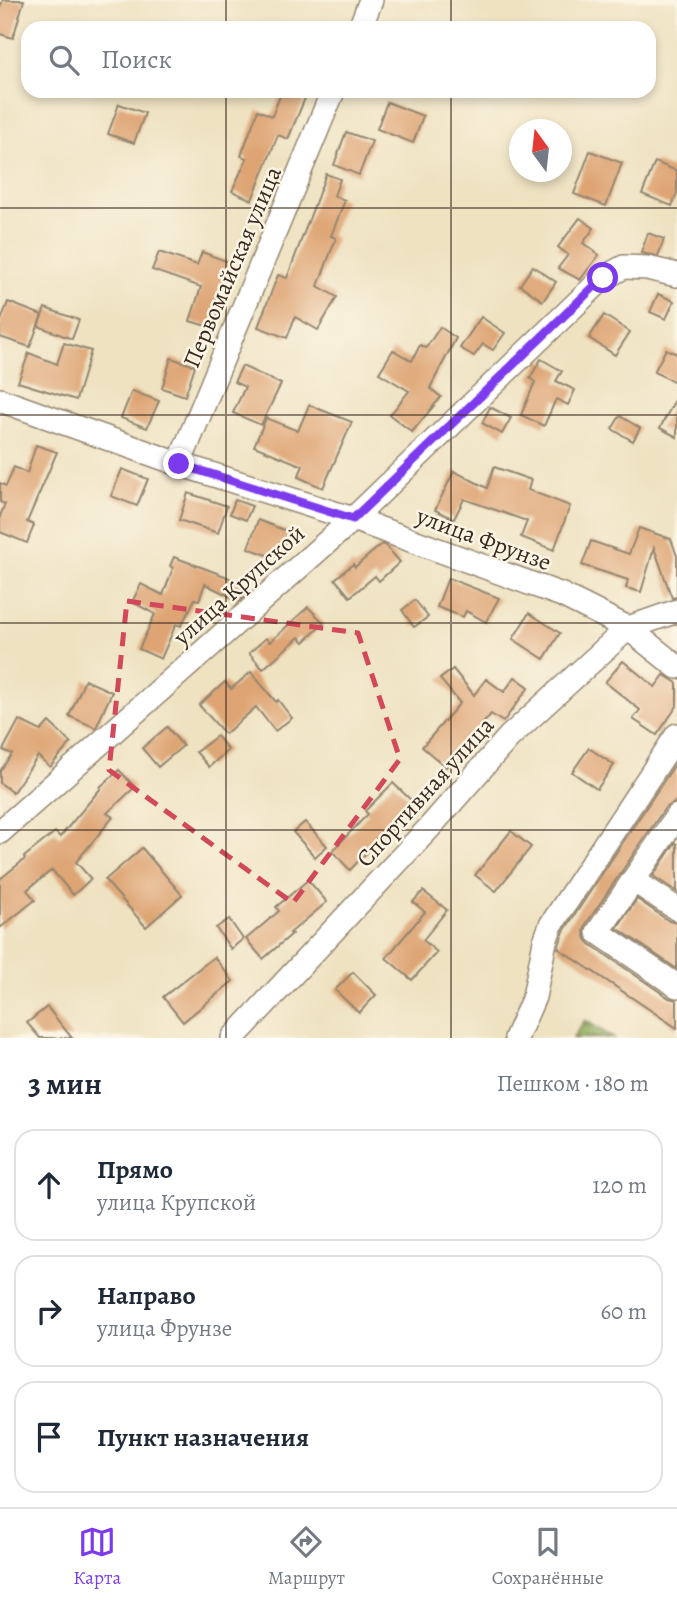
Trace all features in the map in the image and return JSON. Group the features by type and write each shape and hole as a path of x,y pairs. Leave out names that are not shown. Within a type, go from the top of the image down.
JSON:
{"street":[{"path":"362,21 371,0"},
{"name":"Первомайская улица","path":"179,464 330,98"},
{"name":"улица Крупской","path":"0,832 353,519 603,278 624,267 647,268 677,275"},
{"name":"улица Фрунзе","path":"0,400 179,464 353,519 562,595 628,628 677,667"},
{"name":"Спортивная улица","path":"233,1038 429,828 509,737 628,628 677,611"},
{"path":"516,1038 534,997 545,941 551,925 677,735"},
{"path":"674,826 598,932 677,986"},
{"path":"633,880 677,909"}],"highlighted area":[{"path":"127,601 358,633 400,759 293,903 109,770"}],"green space":[{"path":"585,1020 613,1038 573,1038"}],"building":[{"path":"3,0 24,0 13,38 0,34 0,8"},
{"path":"279,98 305,98 288,139 278,135 252,200 232,191 247,158 241,156 258,110 272,116"},
{"path":"387,102 423,116 413,143 377,129"},
{"path":"119,104 145,113 134,143 108,134"},
{"path":"346,132 372,141 359,175 334,165"},
{"path":"590,151 622,163 606,206 574,194"},
{"path":"655,162 677,171 677,193 672,206 642,194"},
{"path":"326,174 340,179 334,196 345,200 331,236 336,238 318,286 337,297 318,330 295,317 287,338 258,327 278,275 287,278"},
{"path":"580,218 594,228 583,243 599,255 580,280 558,268 568,255 558,247"},
{"path":"648,233 664,239 658,256 641,253"},
{"path":"159,252 197,265 202,252 229,262 215,304 221,306 213,328 190,321 201,287 152,270"},
{"path":"533,266 556,282 543,301 520,285"},
{"path":"658,294 674,301 666,319 650,312"},
{"path":"8,302 42,315 30,347 0,337 0,323"},
{"path":"45,308 79,320 72,339 38,326"},
{"path":"604,315 630,332 615,355 589,338"},
{"path":"481,317 505,333 493,350 483,344 474,356 460,348"},
{"path":"440,327 456,338 430,388 441,397 412,432 390,415 409,391 379,373 393,350 412,361 420,345 426,348"},
{"path":"64,343 91,351 76,400 18,382 29,353 57,364"},
{"path":"666,349 677,354 677,383 654,372"},
{"path":"171,358 195,366 185,396 162,388"},
{"path":"541,359 562,371 556,381 575,390 568,405 556,399 544,426 521,415 535,382 530,378"},
{"path":"242,366 281,384 261,425 233,413 245,387 234,382"},
{"path":"132,391 159,401 147,428 121,418"},
{"path":"677,396 677,437 660,428"},
{"path":"309,405 352,422 323,488 298,477 303,466 254,446 266,418 298,431"},
{"path":"490,407 511,418 502,434 482,423"},
{"path":"620,416 640,428 633,441 612,429"},
{"path":"36,445 57,452 27,522 34,525 27,543 0,532 0,516 5,504 0,502 0,483 6,486 14,467 27,473"},
{"path":"494,467 531,480 528,490 570,506 554,550 521,537 527,521 464,499 454,519 435,510 454,471 487,488"},
{"path":"122,469 148,479 137,506 111,496"},
{"path":"188,493 227,506 218,533 179,520"},
{"path":"235,500 252,506 246,520 230,514"},
{"path":"258,520 289,532 278,559 248,548"},
{"path":"639,528 671,539 677,556 677,597 672,598 654,548 641,592 626,588 628,580 582,565 591,541 629,554"},
{"path":"382,544 400,562 379,581 375,576 350,597 335,579 353,564 355,567"},
{"path":"174,557 249,588 239,601 205,584 199,600 195,599 181,626 176,624 161,659 139,649 155,614 132,602 141,584 163,595"},
{"path":"448,578 499,598 486,622 466,611 463,617 437,607"},
{"path":"415,600 428,617 414,627 402,610"},
{"path":"308,607 324,623 304,642 299,637 263,669 249,653 266,638 270,642"},
{"path":"529,613 560,633 544,659 513,639"},
{"path":"623,661 655,687 664,675 677,683 677,706 657,735 633,719 640,710 605,682"},
{"path":"453,669 474,695 486,679 504,692 515,677 529,687 503,722 491,714 446,767 422,747 460,703 440,679"},
{"path":"251,672 292,718 275,731 256,707 225,734 199,705 225,682 231,689"},
{"path":"85,680 112,692 96,728 69,716"},
{"path":"19,720 41,731 49,722 71,743 50,767 38,756 13,792 0,783 0,771 12,754 3,750"},
{"path":"167,727 183,746 158,767 142,748"},
{"path":"217,736 228,750 209,767 196,752"},
{"path":"589,748 614,765 597,789 572,772"},
{"path":"677,761 677,799 665,808 586,924 584,932 590,944 669,998 677,1000 677,1028 558,948 564,931"},
{"path":"119,770 135,787 107,813 113,817 76,862 91,879 73,895 52,870 27,890 35,900 0,928 0,879 55,832 60,837 100,787"},
{"path":"393,783 412,801 350,870 332,851 368,814 365,811"},
{"path":"305,822 327,846 315,857 293,832"},
{"path":"511,831 531,847 496,891 475,875"},
{"path":"675,843 677,844 677,892 653,876"},
{"path":"142,848 182,895 146,927 105,880"},
{"path":"308,880 327,902 263,959 246,939 279,911 276,907"},
{"path":"423,891 447,910 423,940 437,952 412,980 386,958 425,912 413,902"},
{"path":"637,899 669,921 677,923 677,969 617,928"},
{"path":"229,919 243,939 231,949 216,928"},
{"path":"214,957 233,981 183,1022 163,997"},
{"path":"353,972 376,995 359,1013 335,990"},
{"path":"47,1007 72,1038 40,1038 27,1023"}],"route":[{"path":"179,464 353,519 603,278"}]}
